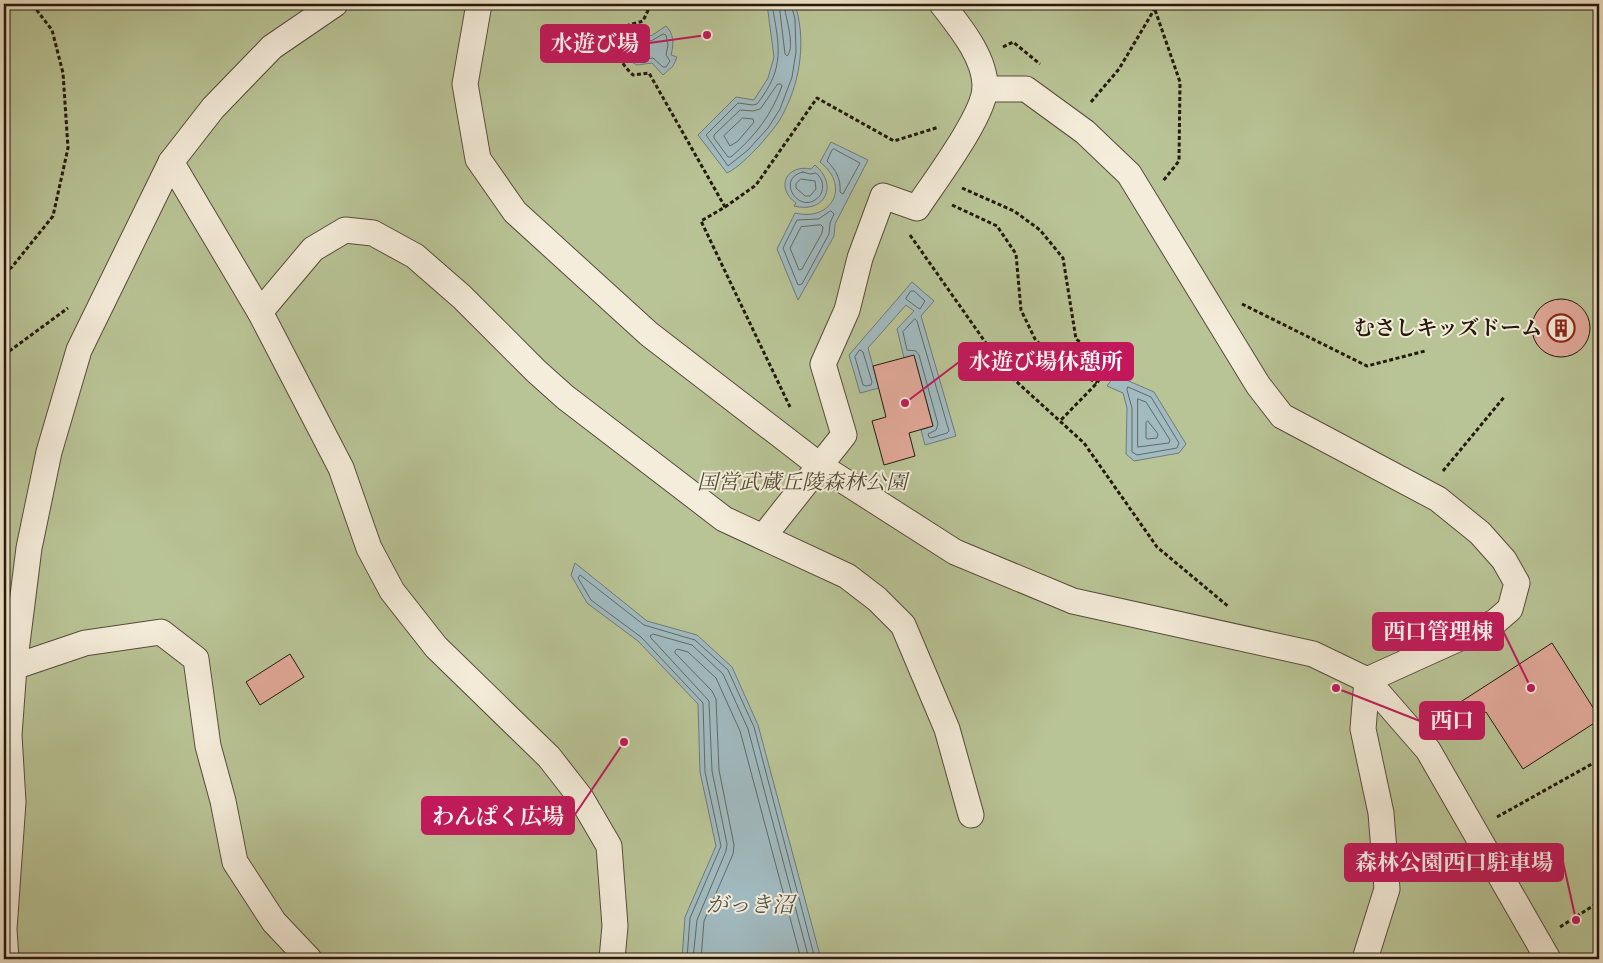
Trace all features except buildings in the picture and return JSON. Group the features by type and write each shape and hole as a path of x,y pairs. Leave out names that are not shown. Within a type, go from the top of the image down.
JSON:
{"street":[{"path":"6,959 4,929 13,802 9,735 14,667 29,548 48,452 79,350 171,162 213,108 272,47 335,4"},
{"path":"479,4 465,84 478,158 514,212 649,334 819,465 955,552 1073,601 1312,654 1367,680 1428,750 1542,950"},
{"path":"763,537 844,435 823,364 847,310 860,258 883,196 927,192 978,115 985,89 982,68 966,35 942,4"},
{"path":"985,89 1026,89 1085,132 1129,174 1258,386 1282,416 1438,499 1480,533 1504,560 1517,583 1510,609 1495,622 1367,680"},
{"path":"171,162 260,312 341,468 369,548 392,592 436,647 549,757 581,798 608,846 615,926 612,959"},
{"path":"260,312 313,249 345,230 373,233 415,256 462,297 536,371 565,397 724,519 847,576 877,599 903,625 947,729 970,814"},
{"path":"14,667 84,642 161,632 196,659 208,746 223,801 235,862 274,922 309,959"},
{"path":"1365,959 1387,888 1381,813 1363,729 1367,680"}],"path":[{"path":"4,273 12,267 53,216 68,148 64,73 52,30 32,4"},
{"path":"651,4 643,21 625,27 616,40 616,51 625,67 633,75 649,73 725,207"},
{"path":"1146,202 1179,161 1180,82 1153,4"},
{"path":"1072,123 1119,69 1154,10"},
{"path":"794,413 701,221 756,185 817,98 894,141 978,115"},
{"path":"927,192 997,226 1016,254 1021,310 1035,339 1056,361 1098,383"},
{"path":"927,192 1014,211 1040,230 1063,258 1076,339 1109,364 1098,383 1060,421"},
{"path":"927,192 904,227 1007,373 1084,443 1158,547 1231,608"},
{"path":"1237,302 1367,366 1425,351"},
{"path":"4,355 72,305"},
{"path":"1424,492 1505,396"},
{"path":"1475,830 1599,760"},
{"path":"1542,950 1599,902"}],"green space":[{"name":"国営武蔵丘陵森林公園","path":"4,4 1599,4 1599,959 4,959"}],"water":[{"path":"767,4 795,4 801,45 798,73 790,99 776,126 748,157 727,173 698,135 736,97 754,100 768,78 774,57"},
{"path":"666,26 671,32 673,39 671,55 677,57 673,66 663,75 652,63 637,65 631,62 624,54 623,44 628,28 634,34 643,29 651,36"},
{"path":"831,142 868,160 835,224 834,236 798,300 777,249 795,213 808,214 819,212 833,200 835,191 834,181 829,171 820,162"},
{"path":"815,165 826,181 827,189 825,196 821,202 814,206 794,206 796,203 786,191 786,178 795,170 802,168 811,169"},
{"path":"912,282 934,301 921,316 956,436 925,445 921,430 933,426 914,356 904,358 897,329 914,311 906,305 868,348 879,388 860,393 849,355"},
{"path":"1115,375 1154,392 1186,444 1179,453 1134,461 1126,454 1127,408 1123,393 1107,386"},
{"name":"がっき沼","path":"575,563 647,621 697,635 732,667 758,725 821,959 682,959 685,917 716,846 700,772 698,704 638,641 587,603 571,575"}],"place":[{"name":"水遊び場","path":"707,35"},
{"name":"むさしキッズドーム","path":"1561,328"},
{"name":"水遊び場休憩所","path":"905,403"},
{"name":"西口","path":"1336,688"},
{"name":"西口管理棟","path":"1531,688"},
{"name":"わんぱく広場","path":"624,742"},
{"name":"森林公園西口駐車場","path":"1576,920"}]}
